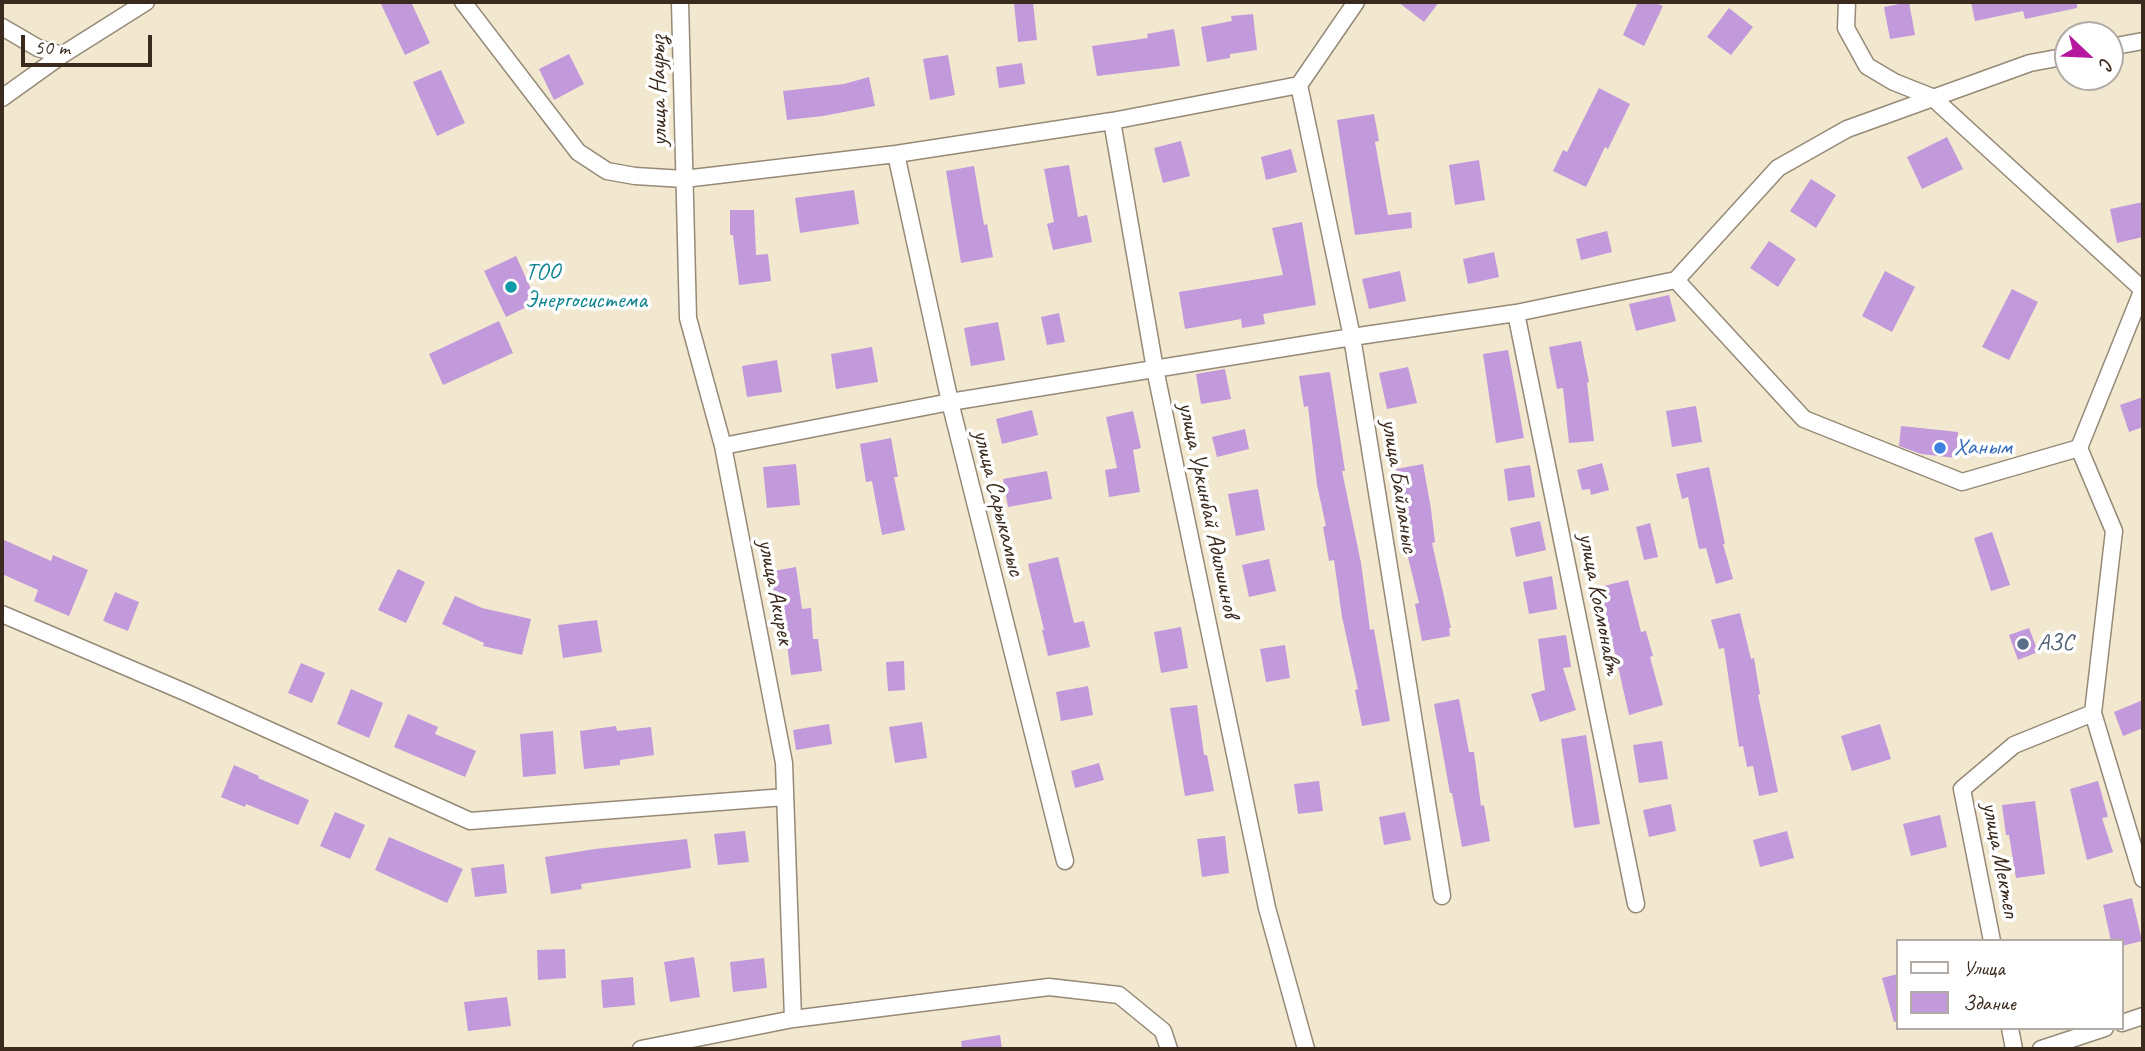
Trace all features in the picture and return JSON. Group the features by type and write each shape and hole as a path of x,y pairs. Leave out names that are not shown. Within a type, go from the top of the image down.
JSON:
{"street":[{"path":"2,98 62,55 146,2"},
{"path":"463,2 578,152 607,171 635,176 684,178 896,154 1112,121 1299,85 1356,2"},
{"name":"улица Наурыз","path":"680,2 684,178"},
{"path":"1847,2 1846,28 1867,66 1894,82 1932,97 2143,290 2079,448 2114,531 2093,713 2143,879"},
{"path":"2,27 38,48 62,55"},
{"path":"2124,44 2143,41"},
{"path":"723,446 950,402 1516,313 1676,280 1778,168 1847,128 2030,64 2054,59"},
{"name":"улица Байланыс","path":"1299,85 1352,337 1442,897"},
{"name":"улица Уркинбай Адилшинов","path":"1112,121 1155,369 1267,908 1306,1049"},
{"name":"улица Сарыкамыс","path":"896,154 950,402 1065,861"},
{"name":"улица Акирек","path":"684,178 688,318 723,446 784,763 793,1019"},
{"path":"1676,280 1804,419 1962,482 2079,448"},
{"name":"улица Космонавт","path":"1516,313 1636,904"},
{"path":"2,614 187,693 470,821 785,797"},
{"name":"улица Мектеп","path":"1992,939 1962,789 2014,745 2093,713"},
{"path":"641,1049 793,1019 1049,987 1119,995 1163,1031 1168,1049"},
{"path":"2124,1022 2143,1016"},
{"path":"2010,1030 2014,1049"},
{"path":"2041,1049 2099,1030"}],"building":[{"path":"380,2 411,2 430,43 405,55"},
{"path":"1033,2 1037,40 1018,42 1014,3"},
{"path":"1398,2 1439,2 1424,22"},
{"path":"1638,2 1653,2 1663,6 1644,46 1623,35"},
{"path":"1909,2 1915,35 1890,39 1884,7"},
{"path":"1971,2 2077,2 2077,8 2025,19 2023,11 1975,21"},
{"path":"1729,8 1753,27 1731,55 1707,37"},
{"path":"1253,14 1257,50 1230,54 1230,58 1207,62 1201,27 1232,21 1231,16"},
{"path":"1174,29 1180,66 1097,76 1092,46 1148,38 1147,34"},
{"path":"569,54 584,84 554,100 539,69"},
{"path":"948,55 955,95 930,100 923,59"},
{"path":"1022,63 1025,84 999,88 996,67"},
{"path":"441,70 465,123 437,136 413,82"},
{"path":"869,77 875,106 787,120 783,91 844,84"},
{"path":"1599,88 1630,104 1586,187 1553,171 1563,150 1567,152"},
{"path":"1374,114 1379,141 1375,142 1388,215 1411,212 1412,228 1355,235 1337,120"},
{"path":"1947,137 1963,169 1922,189 1907,157"},
{"path":"1181,141 1190,176 1163,183 1154,148"},
{"path":"1291,149 1297,172 1266,180 1261,157"},
{"path":"1479,160 1485,200 1455,205 1449,165"},
{"path":"1069,165 1078,217 1087,215 1092,242 1053,250 1047,224 1054,222 1044,169"},
{"path":"974,166 984,225 987,224 993,257 961,263 946,171"},
{"path":"1811,179 1836,195 1816,228 1790,211"},
{"path":"854,190 859,224 800,233 795,198"},
{"path":"2143,202 2143,237 2117,243 2110,209"},
{"path":"730,210 754,210 756,255 768,254 771,281 739,285 733,235 730,235"},
{"path":"1302,222 1316,305 1263,314 1265,324 1242,328 1241,319 1185,329 1179,292 1283,275 1272,228"},
{"path":"1607,231 1612,252 1581,260 1576,239"},
{"path":"1769,241 1796,259 1778,287 1750,268"},
{"path":"1494,252 1499,277 1468,284 1463,259"},
{"name":"ТОО Энергосистема","path":"516,256 537,302 506,317 484,271"},
{"path":"1400,271 1406,301 1369,309 1362,279"},
{"path":"1885,271 1915,287 1892,332 1862,316"},
{"path":"2012,289 2038,302 2009,360 1982,347"},
{"path":"1669,295 1676,321 1636,331 1629,304"},
{"path":"1059,313 1065,342 1047,345 1041,317"},
{"path":"499,321 513,353 443,385 429,354"},
{"path":"998,322 1005,360 971,366 964,328"},
{"path":"1581,341 1589,382 1594,441 1569,443 1563,388 1557,389 1549,347"},
{"path":"872,347 878,382 836,389 831,354"},
{"path":"1508,350 1524,438 1496,443 1483,354"},
{"path":"777,360 782,392 747,397 742,366"},
{"path":"1408,367 1417,403 1387,409 1379,373"},
{"path":"1225,369 1231,399 1201,404 1196,374"},
{"path":"1330,372 1345,471 1342,471 1361,563 1370,630 1374,629 1390,721 1362,726 1355,690 1358,689 1342,617 1334,560 1329,561 1323,527 1326,526 1317,485 1308,406 1304,407 1299,376"},
{"path":"2143,397 2143,427 2129,432 2120,405"},
{"path":"1696,406 1702,442 1672,447 1666,411"},
{"path":"1032,410 1038,435 1002,444 996,419"},
{"path":"1133,411 1141,448 1133,450 1140,492 1109,497 1105,470 1117,468 1106,417"},
{"path":"1901,426 1958,432 1956,458 1921,454 1899,446"},
{"path":"1245,429 1249,449 1217,457 1212,437"},
{"path":"891,438 898,477 894,477 905,530 882,535 872,481 866,482 860,444"},
{"path":"1602,463 1609,490 1591,495 1590,489 1582,490 1577,470"},
{"path":"796,464 800,505 767,508 763,467"},
{"path":"1423,464 1435,542 1432,543 1451,628 1450,636 1422,641 1415,604 1419,603 1407,553 1410,552 1405,502 1396,469"},
{"path":"1530,465 1535,497 1508,501 1504,469"},
{"path":"1709,467 1723,544 1733,579 1716,584 1706,548 1699,549 1688,497 1682,499 1676,474"},
{"path":"1047,471 1052,499 1008,507 1003,479"},
{"path":"1258,489 1265,530 1236,536 1228,494"},
{"path":"1540,521 1546,550 1516,557 1510,528"},
{"path":"1650,523 1658,557 1644,560 1636,527"},
{"path":"1992,532 2010,585 1991,591 1974,538"},
{"path":"2,539 51,561 53,555 88,570 69,616 34,601 38,590 2,574"},
{"path":"1058,557 1074,623 1084,621 1090,647 1048,656 1028,564"},
{"path":"1269,559 1276,591 1249,597 1242,565"},
{"path":"796,567 802,609 811,608 813,639 818,639 822,671 791,675 785,630 782,631 780,599 772,600 768,572"},
{"path":"398,569 425,582 406,623 378,610"},
{"path":"1552,576 1557,609 1529,614 1523,582"},
{"path":"1628,580 1641,632 1646,631 1653,656 1650,657 1663,705 1629,715 1600,587"},
{"path":"115,592 139,602 128,631 103,621"},
{"path":"455,596 482,608 531,619 522,655 483,646 484,643 442,624"},
{"path":"1740,613 1751,659 1754,658 1758,695 1778,792 1759,796 1753,766 1747,767 1743,746 1739,747 1724,648 1719,649 1711,620"},
{"path":"597,620 602,652 563,658 558,625"},
{"path":"1181,627 1188,668 1161,673 1154,632"},
{"name":"АЗС","path":"2029,628 2038,652 2018,660 2009,635"},
{"path":"1566,635 1571,667 1563,668 1576,710 1540,722 1531,694 1545,690 1538,639"},
{"path":"1285,645 1290,678 1266,682 1260,649"},
{"path":"904,661 905,690 888,691 886,662"},
{"path":"301,663 325,673 312,703 288,693"},
{"path":"1088,686 1093,715 1061,721 1056,692"},
{"path":"351,689 383,703 369,738 337,724"},
{"path":"1459,699 1469,752 1474,752 1481,806 1484,805 1490,841 1462,847 1434,704"},
{"path":"2143,700 2143,728 2123,736 2114,712"},
{"path":"1197,705 1204,755 1207,755 1214,791 1185,796 1170,708"},
{"path":"408,714 438,727 435,734 476,751 465,777 394,747"},
{"path":"922,722 927,758 895,763 889,727"},
{"path":"829,724 832,744 796,750 793,730"},
{"path":"1880,724 1891,759 1852,771 1841,736"},
{"path":"616,726 617,731 651,727 654,755 620,760 620,765 584,769 580,731"},
{"path":"553,731 556,774 523,777 520,734"},
{"path":"1586,735 1600,824 1574,828 1561,739"},
{"path":"1662,741 1668,779 1639,783 1633,745"},
{"path":"1099,763 1104,780 1075,788 1071,771"},
{"path":"234,765 309,800 298,825 221,797"},
{"path":"1319,781 1323,811 1298,814 1294,784"},
{"path":"2098,781 2108,817 2102,818 2113,852 2087,860 2070,789"},
{"path":"2035,801 2045,874 2016,878 2002,805"},
{"path":"1671,804 1676,831 1649,837 1643,810"},
{"path":"335,812 365,825 350,859 320,846"},
{"path":"1405,812 1411,840 1384,845 1379,817"},
{"path":"1940,815 1947,847 1911,856 1903,824"},
{"path":"745,831 749,862 718,865 714,834"},
{"path":"1787,831 1794,858 1760,867 1753,840"},
{"path":"1225,836 1229,873 1202,877 1197,839"},
{"path":"389,837 463,869 447,903 375,870"},
{"path":"687,839 691,868 581,884 582,889 551,894 545,857"},
{"path":"504,864 507,893 475,897 471,868"},
{"path":"2132,898 2142,941 2124,946 2124,939 2111,939 2103,905"},
{"path":"565,949 566,978 538,980 537,950"},
{"path":"694,957 700,997 670,1002 664,962"},
{"path":"764,958 767,988 733,992 730,962"},
{"path":"1896,974 1896,1022 1894,1022 1882,978"},
{"path":"633,977 635,1005 603,1008 601,980"},
{"path":"507,997 511,1026 468,1031 464,1002"},
{"path":"1000,1035 1002,1049 962,1049 961,1041"}],"place":[{"name":"ТОО Энергосистема","path":"511,287"},
{"name":"Ханым","path":"1940,448"},
{"name":"АЗС","path":"2023,644"}]}
